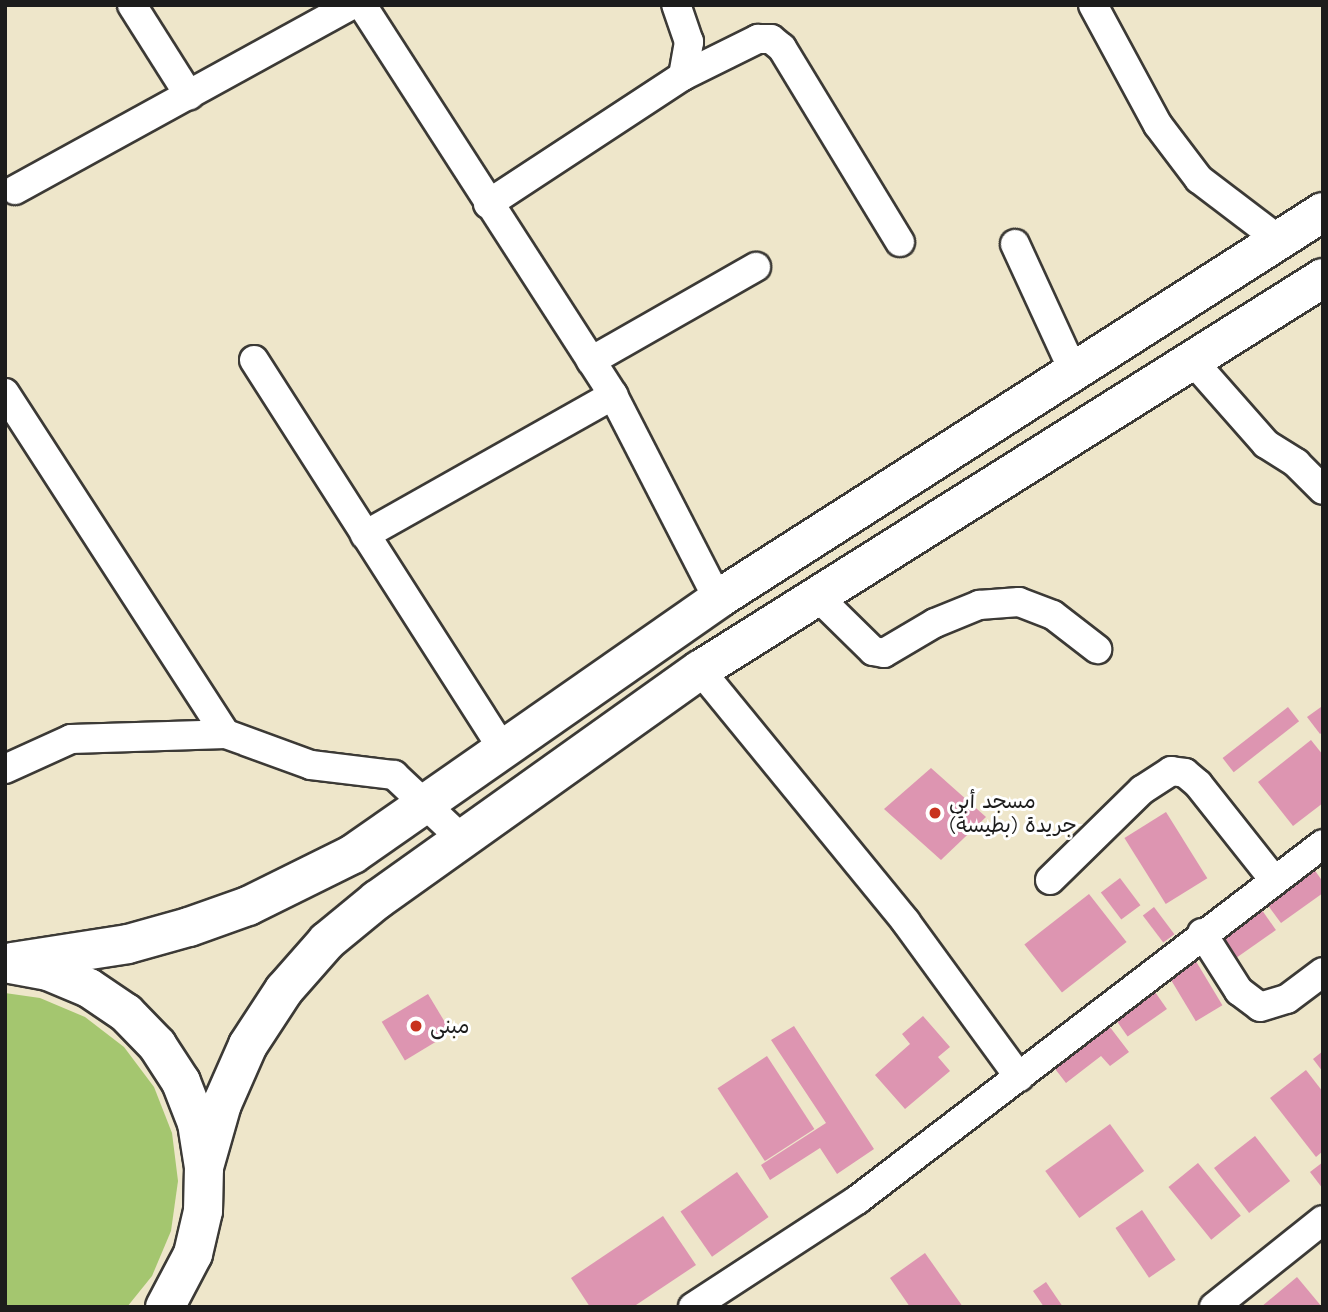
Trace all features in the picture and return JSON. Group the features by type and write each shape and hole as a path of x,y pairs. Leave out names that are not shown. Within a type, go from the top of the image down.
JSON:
{"main road":[{"path":"5,963 128,944 248,906 353,854 425,805 501,746 718,599 1323,212"},
{"path":"204,1167 227,1093 248,1045 284,990 327,942 357,916 700,670 1323,278"},
{"path":"5,963 48,971 89,988 126,1013 157,1045 181,1082 197,1123 204,1167 203,1211 193,1254 165,1307"},
{"path":"193,1254 200,1307"}],"street":[{"path":"132,5 189,95"},
{"path":"9,187 189,95 351,5"},
{"path":"362,5 613,395 718,599"},
{"path":"676,5 688,43 683,76"},
{"path":"1093,5 1158,125 1199,179 1279,240"},
{"path":"488,204 683,76 758,39 771,39 782,48 900,242"},
{"path":"1015,244 1073,370"},
{"path":"591,361 756,267"},
{"path":"254,360 501,746"},
{"path":"1192,360 1266,444 1296,463 1323,489"},
{"path":"5,393 226,734"},
{"path":"365,535 613,395"},
{"path":"816,595 873,651 884,653 935,623 979,605 1019,602 1053,615 1097,649"},
{"path":"700,670 906,922 1019,1077"},
{"path":"5,769 71,739 226,734 311,765 361,773 386,771 463,840"},
{"path":"1050,880 1142,790 1171,771 1185,773 1198,784 1274,880"},
{"path":"693,1307 857,1200 1202,933 1323,844"},
{"path":"1202,933 1239,991 1260,1007 1287,999 1323,972"},
{"path":"1214,1307 1323,1220"}],"green space":[{"path":"5,993 40,998 85,1017 124,1047 154,1087 172,1133 178,1181 171,1231 152,1276 127,1307 5,1307"}],"building":[{"path":"1288,707 1299,721 1234,772 1223,758"},
{"path":"1321,707 1323,732 1320,734 1307,717"},
{"path":"1311,740 1323,755 1323,803 1293,826 1258,782"},
{"name":"مسجد أبي جريدة (بطيسة)","path":"931,768 986,817 941,860 884,809"},
{"path":"1166,812 1207,878 1166,904 1124,838"},
{"path":"1309,862 1323,882 1323,893 1281,923 1261,896"},
{"path":"1120,878 1140,905 1121,920 1101,892"},
{"path":"1089,894 1127,942 1062,993 1024,944"},
{"path":"1257,903 1276,930 1235,959 1216,932"},
{"path":"1154,907 1174,934 1163,943 1143,915"},
{"path":"1191,953 1222,1005 1196,1021 1164,969"},
{"path":"1148,982 1167,1009 1128,1037 1109,1010"},
{"name":"مبنى","path":"428,994 451,1033 405,1060 382,1022"},
{"path":"923,1016 950,1047 938,1057 950,1071 905,1109 875,1075 910,1044 902,1034"},
{"path":"1103,1018 1129,1052 1110,1066 1101,1056 1066,1083 1049,1061"},
{"path":"794,1026 874,1149 837,1174 820,1148 770,1180 761,1165 826,1123 771,1040"},
{"path":"1323,1051 1323,1072 1313,1059"},
{"path":"767,1056 814,1129 765,1161 718,1088"},
{"path":"1306,1070 1323,1092 1323,1151 1316,1157 1270,1098"},
{"path":"1110,1124 1144,1171 1079,1218 1045,1171"},
{"path":"1255,1136 1290,1181 1249,1213 1214,1168"},
{"path":"1323,1162 1323,1189 1310,1172"},
{"path":"1198,1163 1241,1216 1211,1240 1168,1187"},
{"path":"737,1172 769,1217 712,1257 680,1212"},
{"path":"1142,1210 1176,1260 1149,1278 1115,1228"},
{"path":"663,1216 696,1265 633,1307 590,1307 571,1278"},
{"path":"925,1253 963,1307 910,1307 890,1278"},
{"path":"1297,1277 1322,1307 1261,1307"},
{"path":"1046,1282 1063,1307 1044,1307 1033,1291"}],"place":[{"name":"مسجد أبي جريدة (بطيسة)","path":"935,813"},
{"name":"مبنى","path":"416,1026"}]}
